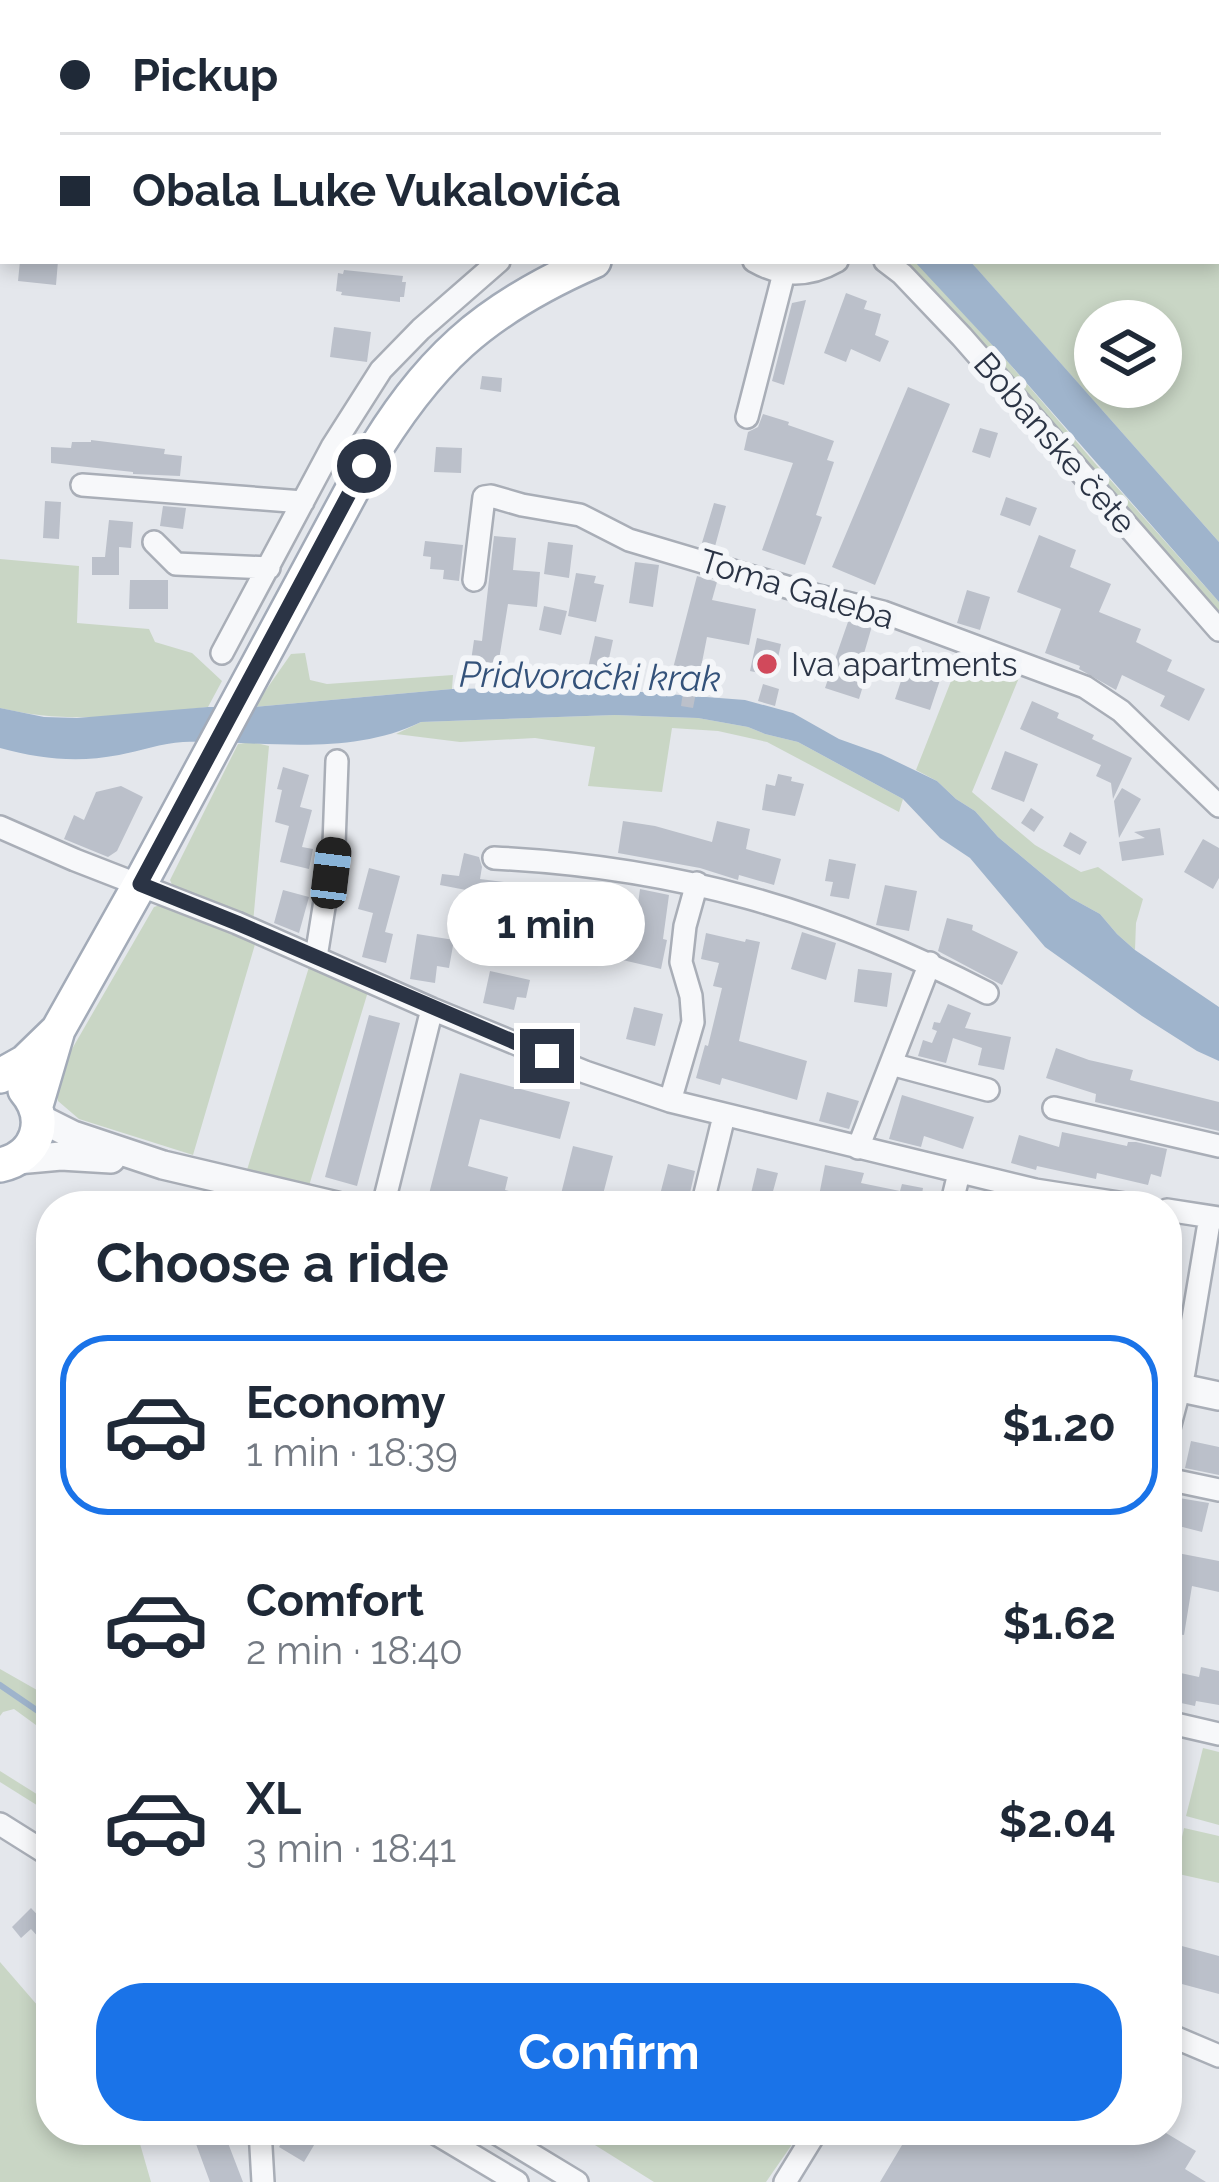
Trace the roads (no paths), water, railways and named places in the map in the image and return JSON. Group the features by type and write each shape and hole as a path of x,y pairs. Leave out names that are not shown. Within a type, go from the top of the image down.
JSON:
{"main road":[{"path":"6,1164 34,1143 58,1030 364,466 435,366 477,327 512,302 588,264"},
{"path":"0,1078 25,1062 58,1030"},
{"path":"0,1078 20,1085 38,1112"}],"street":[{"path":"222,653 332,447 381,370 496,264"},
{"path":"762,264 802,274 831,264"},
{"name":"Bobanske čete","path":"889,264 962,337 1219,630"},
{"path":"747,418 784,273"},
{"path":"82,485 303,502"},
{"name":"Toma Galeba","path":"474,580 484,497 580,515 629,539 884,612 1084,686 1121,710 1219,806"},
{"path":"154,542 176,564 269,568"},
{"path":"316,957 334,845 337,761"},
{"path":"0,827 585,1072 724,1116 1041,1191"},
{"path":"494,858 596,866 697,883 779,904 930,963 987,993"},
{"path":"670,1101 694,1022 681,962 697,883"},
{"path":"858,1148 930,963"},
{"path":"387,1191 432,1009"},
{"path":"891,1064 988,1090"},
{"path":"1054,1108 1219,1146"},
{"path":"38,1112 73,1135 163,1165 274,1191"},
{"path":"706,1191 724,1116"},
{"path":"6,1164 87,1156 163,1165"},
{"path":"954,1191 958,1173"},
{"path":"1182,1213 1214,1218 1182,1350"},
{"path":"1182,1389 1219,1396"},
{"path":"1182,1482 1219,1490"},
{"path":"1182,1725 1219,1734"},
{"path":"0,1824 36,1847"},
{"path":"1182,2040 1219,2056"},
{"path":"261,2145 264,2179"},
{"path":"455,2145 518,2182"},
{"path":"516,2145 577,2182"},
{"path":"785,2182 808,2145"}],"water":[{"path":"917,264 973,264 979,271 1074,378 1074,408 1100,408 1219,542 1219,602"},
{"path":"577,687 745,700 793,713 839,739 937,781 1071,898 1100,914 1135,950 1219,1007 1219,1061 1142,1016 1045,947 970,858 940,838 903,799 798,742 748,727 698,718 615,715 421,722 393,733 334,744 183,742 88,759 0,748 0,708 77,718 452,689"}],"waterway":[{"path":"0,1685 36,1710"}],"place":[{"name":"Iva apartments","path":"767,664"}],"water label":[{"name":"Pridvorački krak","path":"590,676"}]}
